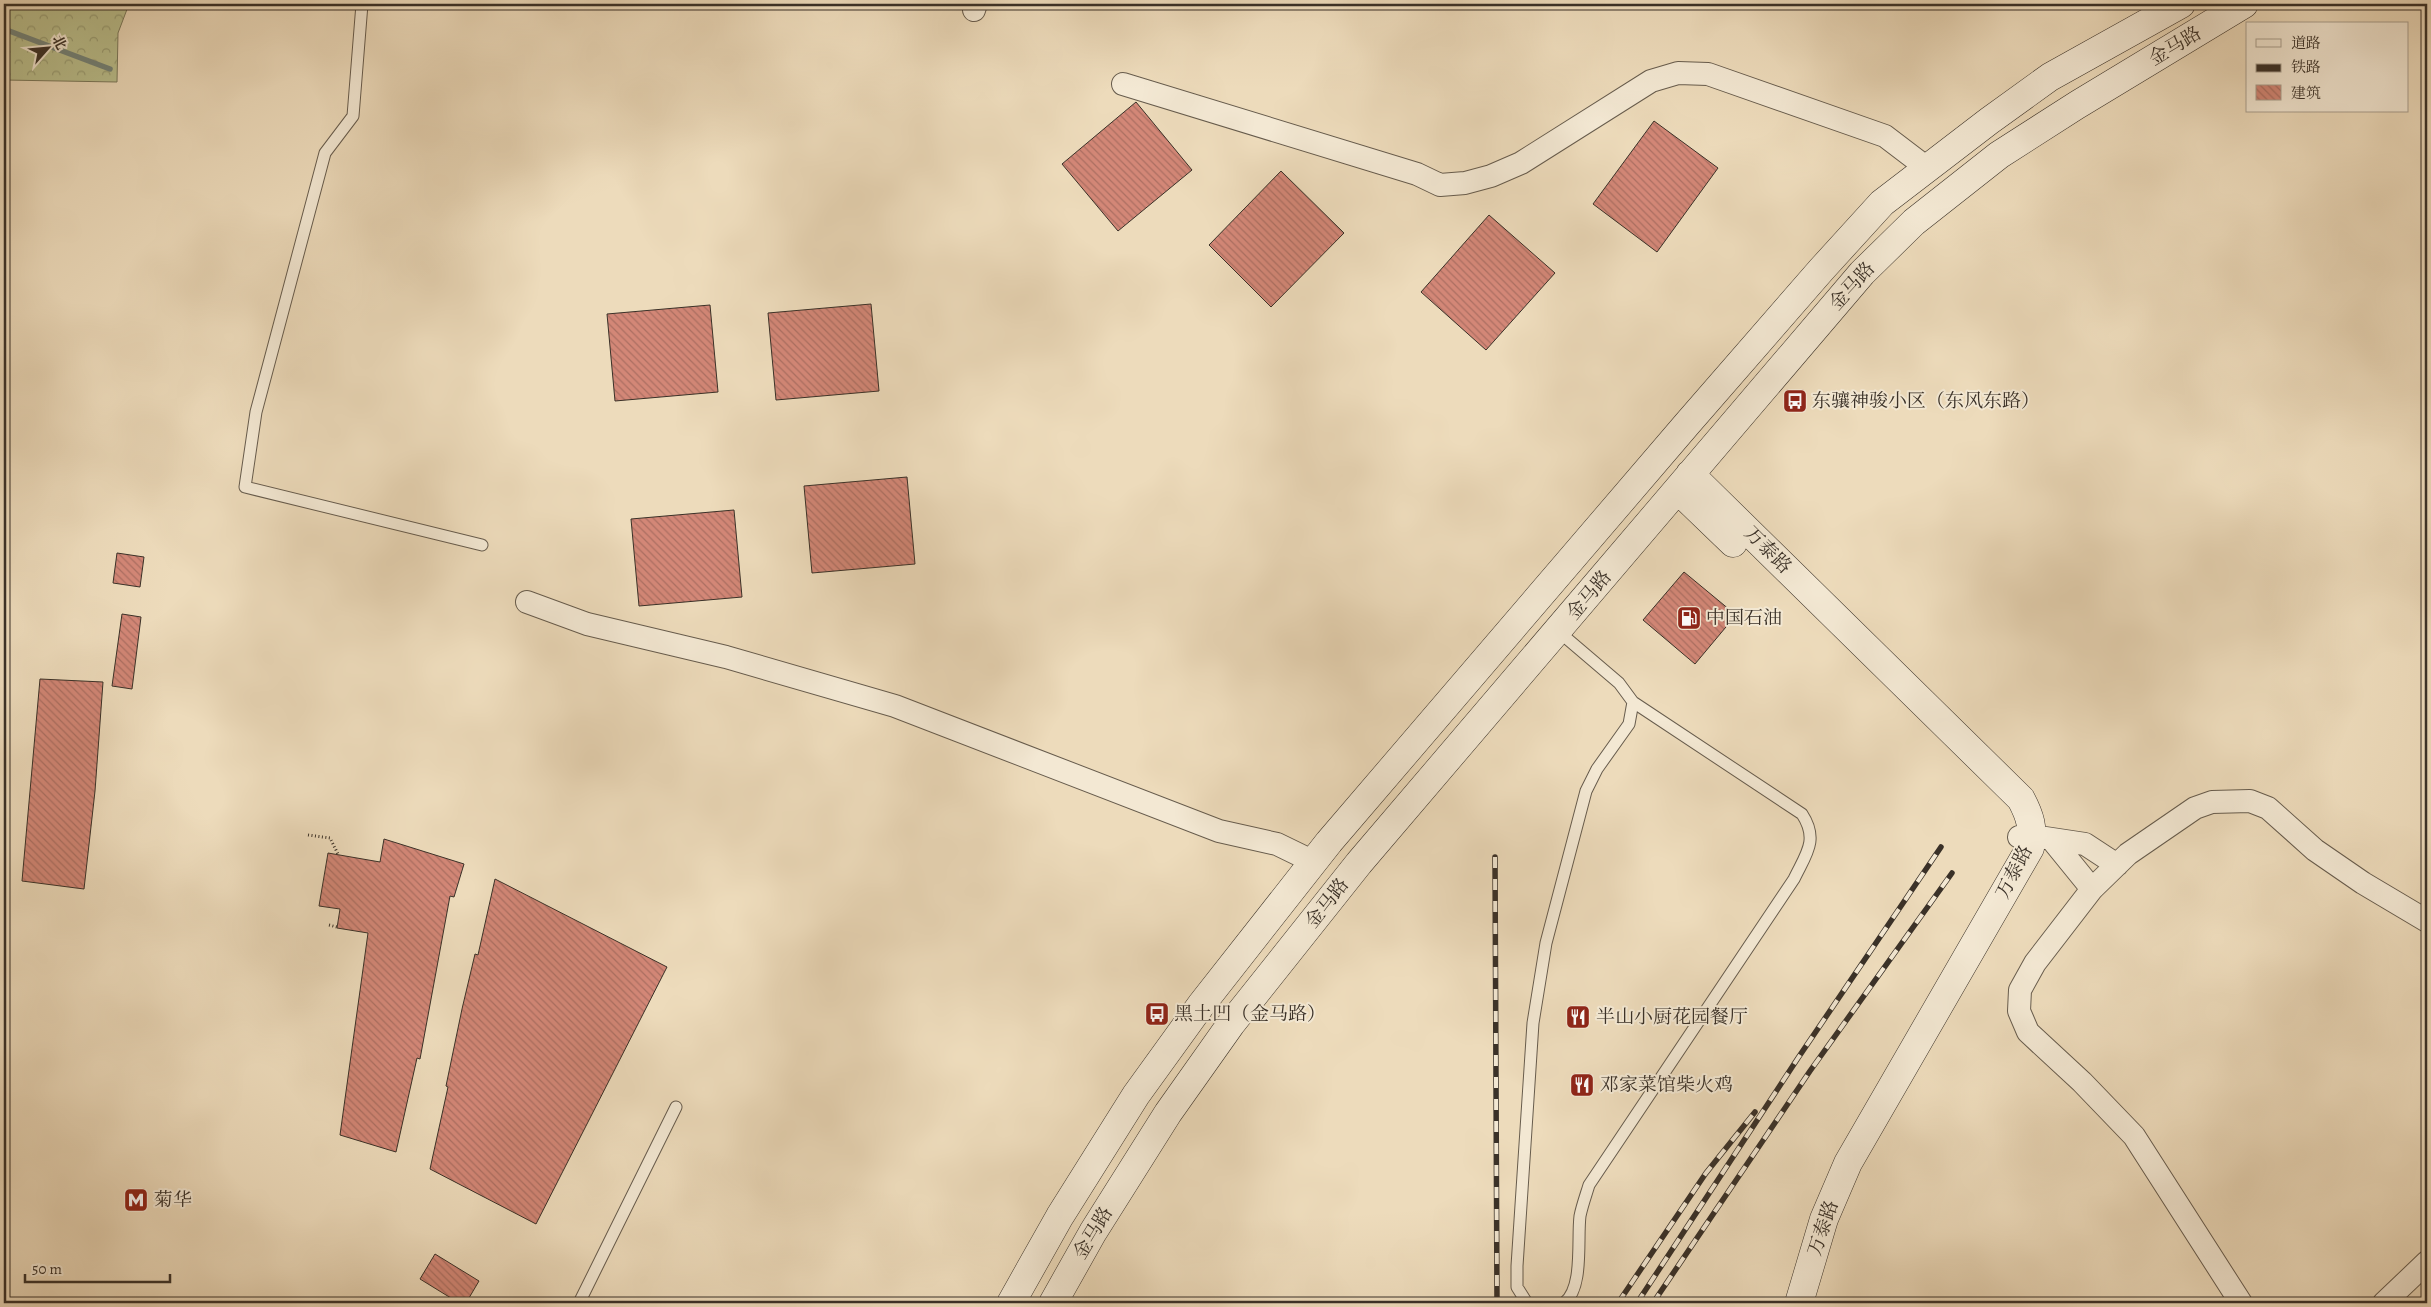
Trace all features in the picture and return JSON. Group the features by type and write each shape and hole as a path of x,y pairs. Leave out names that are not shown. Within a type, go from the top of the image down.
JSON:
{"main road":[{"name":"金马路","path":"1011,1303 1060,1216 1136,1095 1200,1005 1314,862 1687,424 1882,203 2050,77 2181,4"},
{"name":"金马路","path":"1053,1303 1093,1232 1168,1113 1231,1024 1359,863 1862,273 1914,222 1999,155 2077,105 2244,4"},
{"name":"万泰路","path":"1684,482 2009,808 2017,822 2035,838"},
{"name":"万泰路","path":"1784,1303 1811,1214 1835,1156 2035,838"},
{"name":"万泰路","path":"1799,1303 1824,1219 1848,1163 2035,838"}],"street":[{"path":"1123,84 1417,174 1440,184 1465,183 1491,176 1521,163 1651,81 1678,73 1708,74 1885,136 1927,168"},
{"path":"527,602 587,624 726,657 895,706 1219,831 1277,844 1314,862"},
{"path":"2241,1303 2134,1136 2082,1082 2028,1032 2019,1012 2020,990 2035,963 2092,889 2128,854 2195,808 2212,802 2250,801 2268,808 2315,850 2427,921"},
{"path":"2035,838 2085,844 2117,865"},
{"path":"2035,838 2092,889"},
{"path":"2384,1303 2427,1262"}],"lane":[{"path":"362,4 354,116 325,153 256,412 245,487 482,545"},
{"path":"1558,631 1619,683 1632,702 1802,814 1808,824 1811,835 1810,847 1794,878 1589,1185 1580,1215 1577,1276 1570,1299 1564,1303"},
{"path":"1527,1303 1516,1287 1517,1266 1534,1023 1546,943 1586,791 1596,769 1629,724 1632,702"},
{"path":"579,1303 676,1107"}],"path":[{"path":"308,836 330,838 338,854"},
{"path":"329,926 337,927"}],"green space":[{"path":"4,4 129,4 118,33 117,82 4,80"}],"building":[{"path":"1136,102 1192,170 1118,231 1062,164"},
{"path":"1654,121 1718,168 1657,252 1593,204"},
{"path":"1281,171 1344,233 1271,307 1209,245"},
{"path":"1489,215 1555,273 1486,350 1421,292"},
{"path":"871,304 879,391 776,400 768,313"},
{"path":"710,305 718,392 615,401 607,314"},
{"path":"907,477 915,564 812,573 804,486"},
{"path":"734,510 742,597 639,606 631,519"},
{"path":"117,553 144,557 140,587 113,583"},
{"name":"中国石油","path":"1684,572 1736,615 1695,664 1643,620"},
{"path":"122,614 141,617 132,689 112,686"},
{"path":"40,679 103,682 95,791 84,889 22,881"},
{"path":"384,839 464,864 454,897 450,896 420,1059 417,1058 396,1152 340,1135 368,933 337,928 340,909 319,906 328,853 380,862"},
{"path":"495,879 667,967 536,1224 430,1169 448,1087 446,1086 462,1009 475,954 478,955"},
{"path":"435,1254 479,1281 466,1303 459,1303 420,1279"}],"waterway":[{"path":"4,29 110,69"}],"railway":[{"path":"1637,1303 1798,1058 1941,847"},
{"path":"1495,857 1497,1303"},
{"path":"1653,1303 1810,1071 1952,873"},
{"path":"1618,1303 1706,1173 1755,1112"}],"place":[{"name":"东骧神骏小区（东风东路）","path":"1795,401"},
{"name":"中国石油","path":"1689,618"},
{"name":"黑土凹（金马路）","path":"1157,1014"},
{"name":"半山小厨花园餐厅","path":"1578,1017"},
{"name":"邓家菜馆柴火鸡","path":"1582,1085"},
{"name":"菊华","path":"136,1200"}]}
